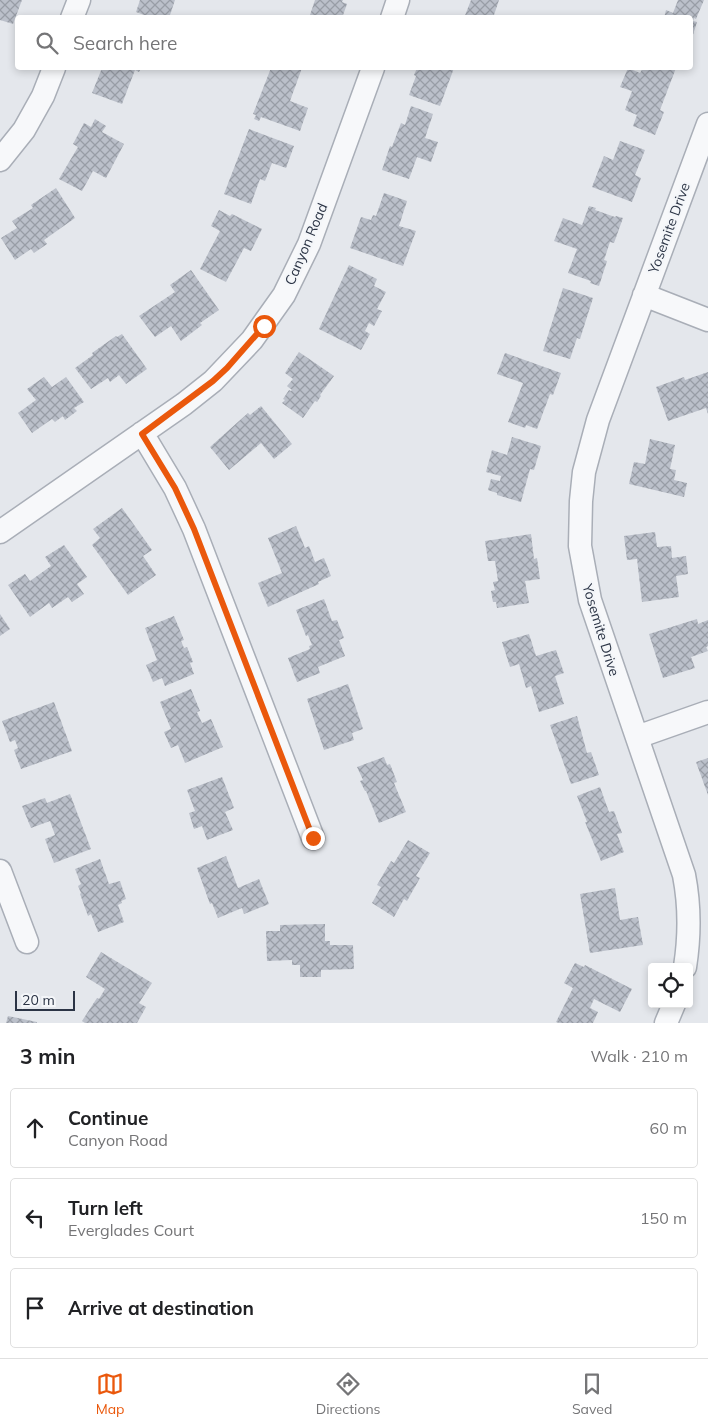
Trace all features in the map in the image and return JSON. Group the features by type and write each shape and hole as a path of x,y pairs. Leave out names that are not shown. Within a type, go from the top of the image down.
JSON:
{"street":[{"path":"73,15 79,0"},
{"path":"393,15 398,0"},
{"path":"0,160 24,130 43,96 53,70"},
{"name":"Canyon Road","path":"0,532 184,404 227,368 264,326 284,295 309,244 373,70"},
{"name":"Yosemite Drive","path":"687,963 699,943 689,908 684,875 590,600 583,564 580,528 584,472 593,438 708,124"},
{"path":"644,295 708,320"},
{"path":"142,434 175,488 194,529 313,838"},
{"path":"637,736 708,712"},
{"path":"0,871 27,942"},
{"path":"666,1023 672,1008"}],"building":[{"path":"0,0 22,0 13,24 0,20"},
{"path":"140,0 175,0 170,15 144,15 136,12"},
{"path":"315,0 343,0 342,2 347,4 343,15 310,15"},
{"path":"471,0 499,0 494,15 465,15"},
{"path":"678,0 704,0 696,19 694,18 693,21 693,15 665,15 666,10 673,13"},
{"path":"693,21 697,22 693,35"},
{"path":"101,70 135,70 122,104 92,93"},
{"path":"270,70 301,70 290,101 308,108 300,131 261,117 259,121 254,119 256,115 253,114"},
{"path":"416,70 453,70 440,106 409,95 416,76 414,75"},
{"path":"627,70 640,73 642,70 675,70 660,110 664,112 655,135 633,126 637,115 625,110 632,91 620,87"},
{"path":"411,106 433,114 425,138 438,142 431,162 417,157 409,179 382,170 390,146 392,147 401,123 405,125"},
{"path":"95,119 106,126 102,132 124,144 106,178 93,171 82,191 59,179 78,147 73,144 84,123 91,127"},
{"path":"249,129 294,146 286,168 272,163 265,181 260,179 251,204 224,194"},
{"path":"620,141 645,150 635,175 641,178 632,202 592,187 604,156 613,160"},
{"path":"56,188 75,218 44,240 47,244 34,253 31,249 15,260 1,238 17,228 12,221 33,208 31,205"},
{"path":"384,193 407,201 399,226 416,231 403,266 350,248 361,217 371,220 373,215 376,216"},
{"path":"589,206 596,208 595,210 623,218 614,243 610,242 604,260 607,261 599,286 590,283 591,281 568,273 577,249 554,241 563,218 582,225"},
{"path":"219,210 230,216 232,214 262,229 251,251 244,248 226,282 200,269 220,231 211,226"},
{"path":"349,265 377,279 374,286 386,292 377,309 382,311 374,326 369,323 365,331 370,334 361,350 319,329"},
{"path":"191,270 219,310 200,323 202,325 181,341 171,326 155,337 139,316 175,292 170,285"},
{"path":"563,288 593,298 580,339 577,338 570,359 543,351"},
{"path":"122,334 147,369 126,384 119,375 110,382 108,378 91,389 75,368 93,355 92,353 116,336"},
{"path":"299,352 334,376 317,402 315,401 303,418 282,403 289,390 292,390 287,386 293,379 285,373"},
{"path":"505,353 561,373 553,395 550,394 537,429 526,425 525,428 508,422 523,383 497,374"},
{"path":"708,372 708,414 706,408 668,421 656,387 684,377 685,380"},
{"path":"44,377 52,387 66,377 84,402 74,408 77,411 65,420 63,416 55,422 52,419 32,433 18,413 36,400 27,389"},
{"path":"261,406 292,444 274,459 261,443 229,470 210,447 248,413 250,415"},
{"path":"512,437 541,446 534,470 530,469 521,502 497,495 497,493 488,490 491,479 500,481 501,476 486,472 492,450 507,455"},
{"path":"650,439 675,445 670,469 676,470 674,480 687,483 684,497 629,484 634,462 645,464"},
{"path":"122,508 152,550 143,556 156,575 128,595 92,545 100,538 93,529"},
{"path":"296,526 305,548 309,546 315,562 324,558 331,576 318,582 319,584 268,607 258,583 282,573 268,538"},
{"path":"655,532 657,547 671,546 672,558 686,556 688,574 676,576 679,597 642,602 637,559 627,560 624,536"},
{"path":"531,534 534,559 537,558 540,579 525,581 529,603 497,608 496,602 493,602 491,591 495,590 493,582 498,581 495,561 488,561 485,541"},
{"path":"64,545 87,577 77,584 84,594 72,602 68,597 52,608 49,603 30,617 8,585 25,574 30,581 51,566 45,557"},
{"path":"324,599 332,621 337,620 344,638 339,640 345,656 318,667 320,673 297,682 288,658 310,649 309,646 312,645 308,635 306,636 296,610"},
{"path":"0,614 10,629 0,636"},
{"path":"174,616 184,640 181,641 184,648 187,647 193,662 190,663 194,674 165,686 162,678 153,682 146,665 157,660 145,628"},
{"path":"697,619 698,624 708,620 708,646 706,647 708,651 691,657 695,668 663,678 649,634"},
{"path":"529,634 536,656 556,650 564,673 555,676 564,704 539,712 531,686 526,688 519,664 510,667 502,642"},
{"path":"348,684 363,729 352,733 354,740 324,750 307,699"},
{"path":"191,689 200,711 197,712 202,723 211,719 223,747 185,763 178,745 171,748 164,732 171,729 160,702"},
{"path":"54,702 72,751 21,769 14,750 18,748 15,740 10,742 2,721"},
{"path":"577,716 587,753 591,752 599,775 571,784 550,725"},
{"path":"384,757 387,765 390,764 397,782 394,783 406,812 379,823 360,781 363,780 357,767"},
{"path":"708,758 708,795 696,762"},
{"path":"222,777 234,808 225,812 233,830 207,840 202,826 194,829 189,813 195,811 187,790"},
{"path":"600,787 609,812 614,811 622,833 617,834 624,852 601,861 585,822 587,822 577,796"},
{"path":"70,794 91,849 54,863 45,839 55,835 50,821 31,828 22,806 45,798 47,803"},
{"path":"408,840 430,853 416,876 420,878 407,901 404,899 394,917 372,903 381,887 377,885 391,861 394,863"},
{"path":"226,856 238,888 259,879 269,904 244,914 242,908 218,918 212,903 210,904 197,868"},
{"path":"100,859 109,884 120,881 126,899 118,905 124,922 98,932 91,914 88,916 80,894 78,886 81,884 75,869"},
{"path":"615,888 620,920 638,917 643,945 590,953 580,894"},
{"path":"325,924 325,941 330,941 330,945 353,945 354,969 321,970 321,977 300,977 300,965 292,965 292,960 267,961 266,931 280,931 280,925"},
{"path":"101,952 152,983 139,1003 146,1007 137,1023 85,1023 82,1021 105,989 86,977"},
{"path":"575,963 584,967 585,965 632,989 620,1012 594,999 590,1008 598,1012 593,1023 556,1022 573,988 564,983"},
{"path":"8,1016 37,1022 37,1023 6,1023"}],"route":[{"path":"264,326 213,381 142,434 175,488 194,529 313,838"}]}
